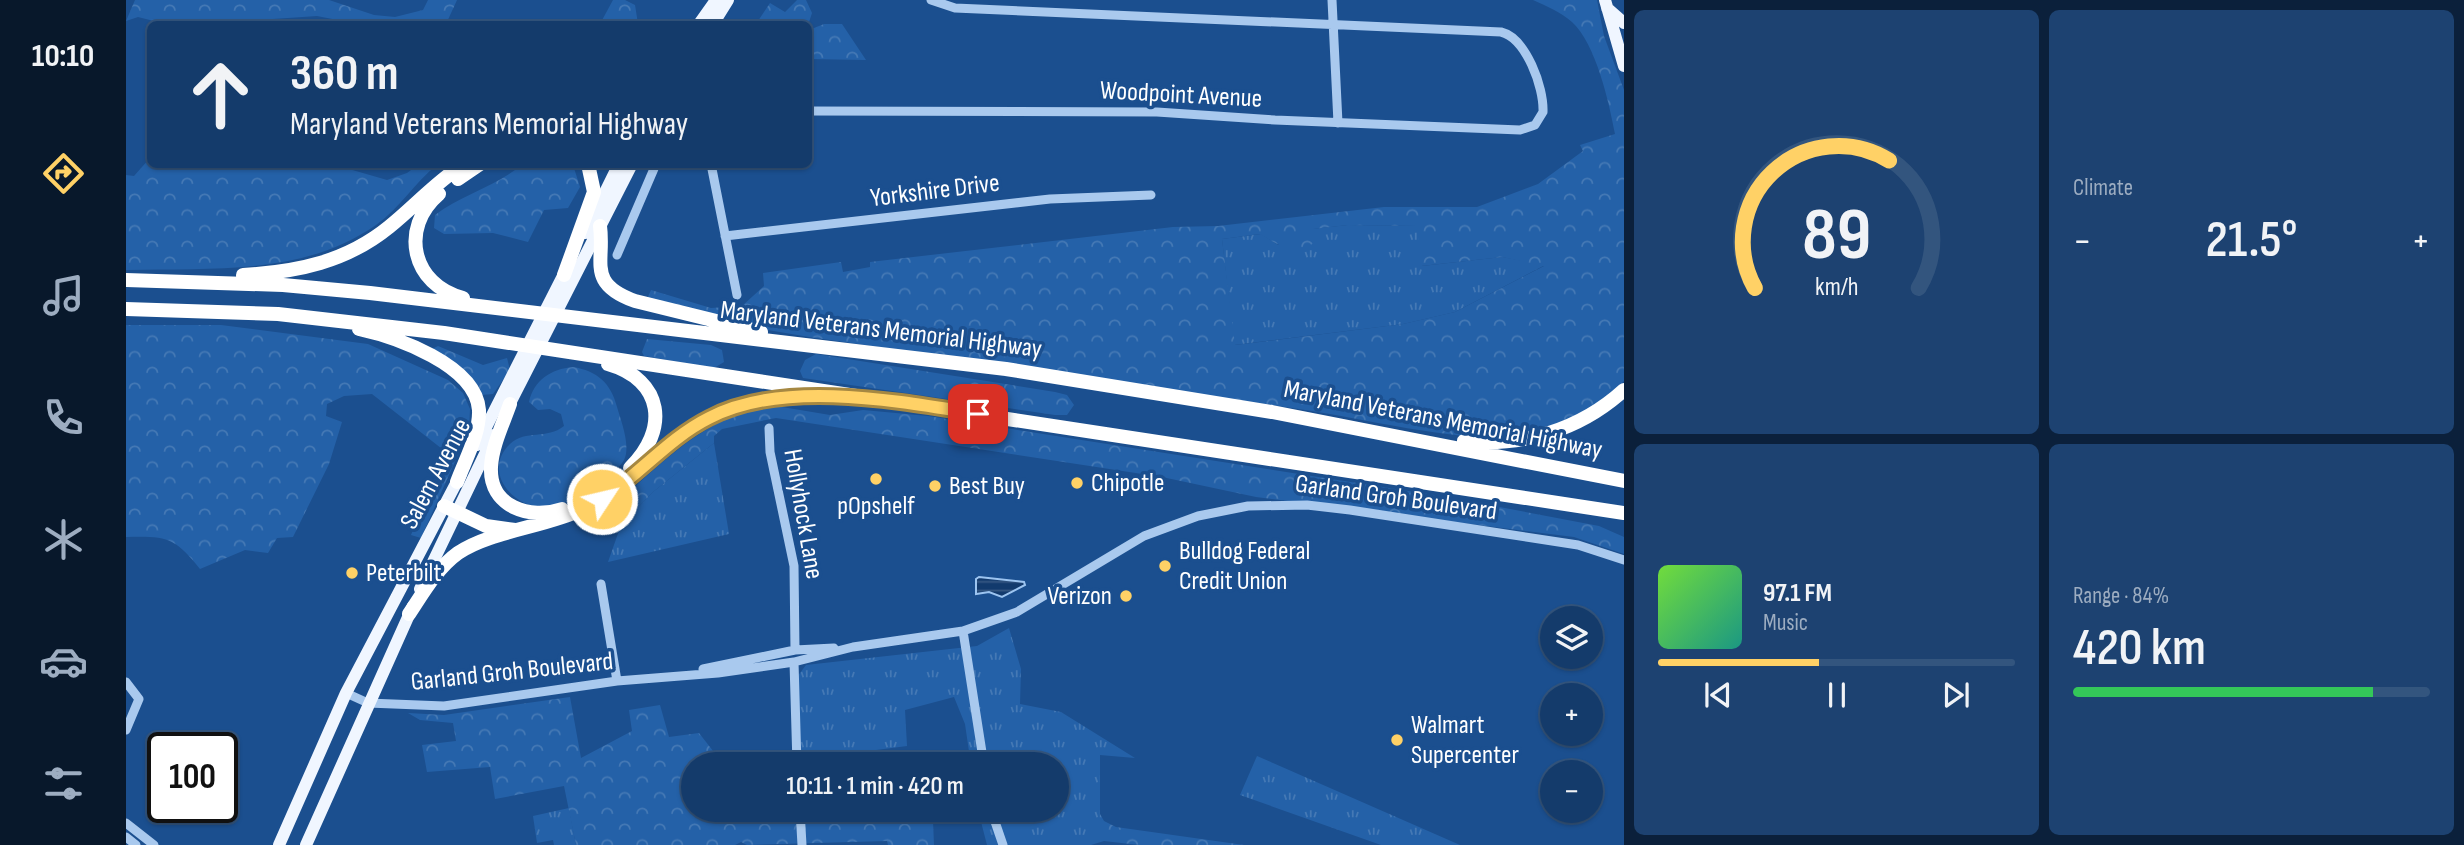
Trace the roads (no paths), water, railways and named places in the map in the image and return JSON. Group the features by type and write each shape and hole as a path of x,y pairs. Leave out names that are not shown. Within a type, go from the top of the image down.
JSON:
{"highway":[{"path":"165,280 288,272 326,263 376,237 459,168"},
{"path":"474,168 450,184 428,205 417,223 415,253 424,273 449,293 533,312"},
{"path":"564,275 594,192 589,168"},
{"path":"600,226 598,251 601,272 611,287 626,298 841,349"},
{"name":"Maryland Veterans Memorial Highway","path":"126,280 283,285 533,312 1046,375 1377,431 1624,481"},
{"path":"126,309 278,314 364,322 546,347 1624,513"},
{"path":"278,314 368,331 396,340 443,363 466,380 477,398 479,418 457,482"},
{"path":"510,404 493,455 492,479 501,497 524,513 551,513 584,499 629,470 647,449 656,418 651,396 637,377 613,365 546,347"},
{"path":"1377,431 1468,442 1528,439 1589,416 1624,390"},
{"path":"408,614 439,571 455,555 475,545 570,516 602,499 690,429 746,403 801,396 923,405"},
{"path":"1528,497 1624,522"},
{"path":"450,509 486,526 526,530"}],"main road":[{"path":"701,21 716,0"},
{"path":"715,21 728,0"},
{"path":"1606,4 1624,23"},
{"path":"1606,4 1623,55"},
{"name":"Salem Avenue","path":"558,297 564,275 617,168"},
{"name":"Salem Avenue","path":"306,845 408,614 450,509 457,482 525,365 558,297 600,226 630,168"},
{"name":"Salem Avenue","path":"279,845 346,692 510,404 525,365"}],"street":[{"path":"931,0 955,8 1333,24"},
{"path":"1332,0 1338,123"},
{"name":"Woodpoint Avenue","path":"812,111 1157,112 1521,130 1535,125 1543,112 1525,49 1511,34 1333,24"},
{"path":"617,255 654,168"},
{"path":"712,168 737,295"},
{"name":"Yorkshire Drive","path":"725,236 1050,199 1151,195"},
{"name":"Hollyhock Lane","path":"769,428 770,452 794,566 795,650"},
{"name":"Garland Groh Boulevard","path":"346,692 368,703 444,706 617,681 719,673 963,631 1017,612 1133,542 1198,516 1271,504 1350,510 1578,545 1624,560"},
{"path":"601,584 617,681"},
{"path":"963,631 982,752"},
{"name":"Garland Groh Boulevard","path":"684,674 795,650 853,648"},
{"path":"744,659 794,662 828,649"},
{"path":"794,662 797,752"},
{"path":"126,682 138,699 126,730"},
{"path":"801,822 802,845"},
{"path":"995,822 1003,845"},
{"path":"126,823 140,843"},
{"path":"126,837 154,845"}],"place":[{"name":"pOpshelf","path":"876,479"},
{"name":"Chipotle","path":"1077,483"},
{"name":"Best Buy","path":"935,486"},
{"name":"Bulldog Federal Credit Union","path":"1165,566"},
{"name":"Peterbilt","path":"352,573"},
{"name":"Verizon","path":"1126,596"},
{"name":"Walmart Supercenter","path":"1397,740"}]}
